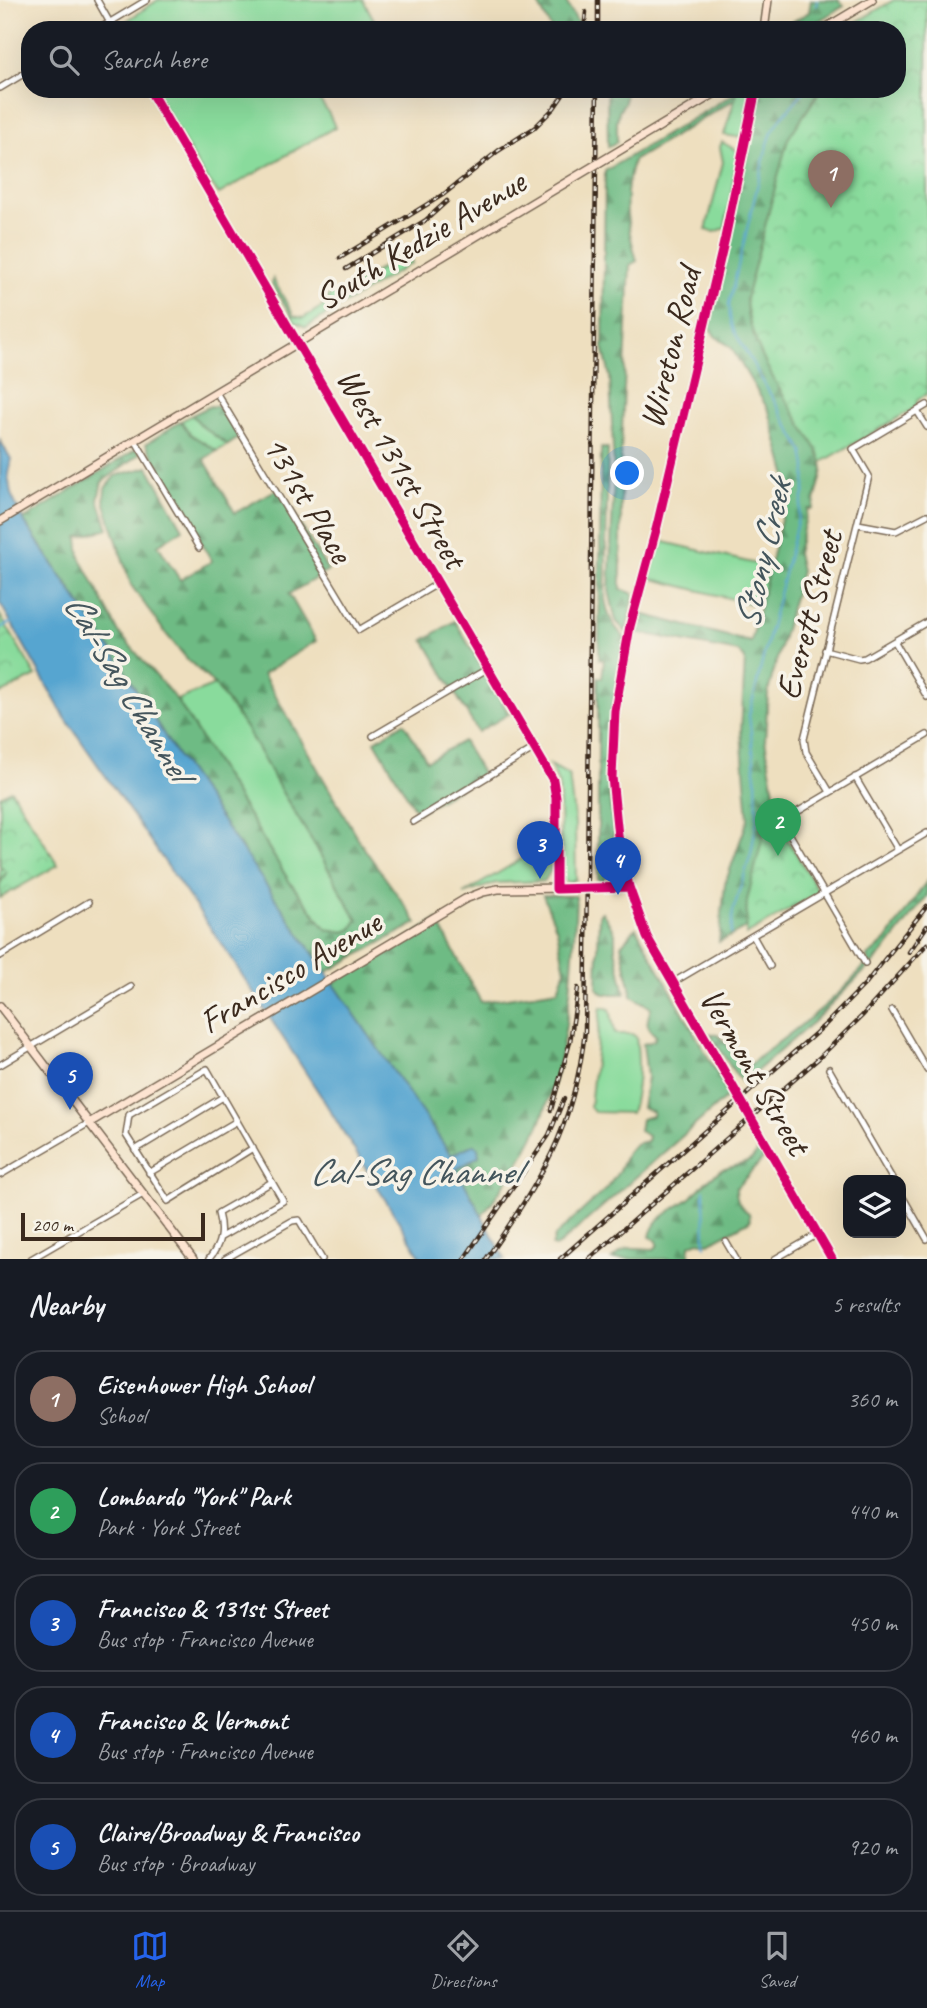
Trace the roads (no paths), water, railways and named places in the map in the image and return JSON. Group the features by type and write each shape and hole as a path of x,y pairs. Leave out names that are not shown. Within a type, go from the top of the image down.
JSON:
{"street":[{"path":"97,0 109,21"},
{"path":"112,21 147,0"},
{"path":"765,21 768,0"},
{"path":"837,21 872,0"},
{"path":"0,88 21,75"},
{"name":"West 131st Street","path":"154,98 556,789 556,889"},
{"name":"South Kedzie Avenue","path":"0,521 707,98"},
{"name":"Wireton Road","path":"672,983 644,929 629,887 618,836 612,777 617,700 630,625 657,526 725,239 754,98"},
{"name":"131st Place","path":"216,392 359,630 437,584"},
{"path":"927,405 917,411 927,427"},
{"name":"Everett Street","path":"830,792 808,755 804,739 869,476 853,449 917,411"},
{"path":"135,440 199,548"},
{"path":"858,524 896,531 927,515"},
{"path":"825,650 859,659 865,658 927,622"},
{"path":"895,642 927,697"},
{"path":"373,736 487,669"},
{"path":"865,963 782,821 927,735"},
{"path":"412,822 533,749"},
{"path":"855,777 898,850"},
{"path":"672,983 927,833"},
{"name":"Francisco Avenue","path":"0,1175 465,899 498,889 629,887"},
{"path":"0,956 89,902"},
{"path":"753,936 770,966"},
{"name":"Vermont Street","path":"672,983 832,1259"},
{"path":"0,1065 131,987"},
{"path":"0,1006 193,1259"},
{"path":"892,1010 927,1070"},
{"path":"920,1058 927,1054"},
{"path":"221,1237 283,1201 253,1148 207,1069 129,1115 126,1135 168,1201 253,1148"},
{"path":"829,1069 890,1175"},
{"path":"135,1150 223,1097"},
{"path":"149,1173 237,1121"},
{"path":"209,1259 217,1249 221,1237 218,1213 272,1182"},
{"path":"149,1202 162,1193"},
{"path":"32,1259 143,1194"},
{"path":"906,1203 927,1239"},
{"path":"225,1259 292,1221 299,1220 322,1259"},
{"path":"775,1259 818,1234"},
{"path":"726,1242 736,1259"}],"water":[{"name":"Cal-Sag Channel","path":"0,440 11,459 8,474 11,494 23,520 116,657 171,746 451,1155 474,1144 478,1148 479,1156 457,1169 505,1259 422,1259 229,955 64,716 0,603"}],"waterway":[{"name":"Stony Creek","path":"816,6 817,0"},
{"name":"Stony Creek","path":"731,934 733,911 751,854 757,818 749,715 805,490 806,466 803,451 734,331 729,304 772,132 798,98"},
{"path":"0,628 12,622"},
{"name":"Stony Creek","path":"704,1190 705,1246"}],"railway":[{"path":"598,0 598,21"},
{"path":"585,21 586,12"},
{"path":"340,258 444,194 498,151 534,128 561,98"},
{"path":"486,1259 523,1204 552,1152 573,1097 585,1031 597,98"},
{"path":"346,269 426,220 447,201"},
{"path":"560,1259 826,1024 866,983 927,906"},
{"path":"909,952 927,926"},
{"path":"589,1259 819,1058 862,1016 927,944"},
{"path":"551,1110 570,1042 578,988"},
{"path":"464,1259 549,1135 564,1099"}],"place":[{"name":"Eisenhower High School","path":"831,208"},
{"name":"Lombardo \"York\" Park","path":"778,856"},
{"name":"Francisco & 131st Street","path":"540,879"},
{"name":"Francisco & Vermont","path":"618,895"},
{"name":"Claire/Broadway & Francisco","path":"70,1110"}]}
